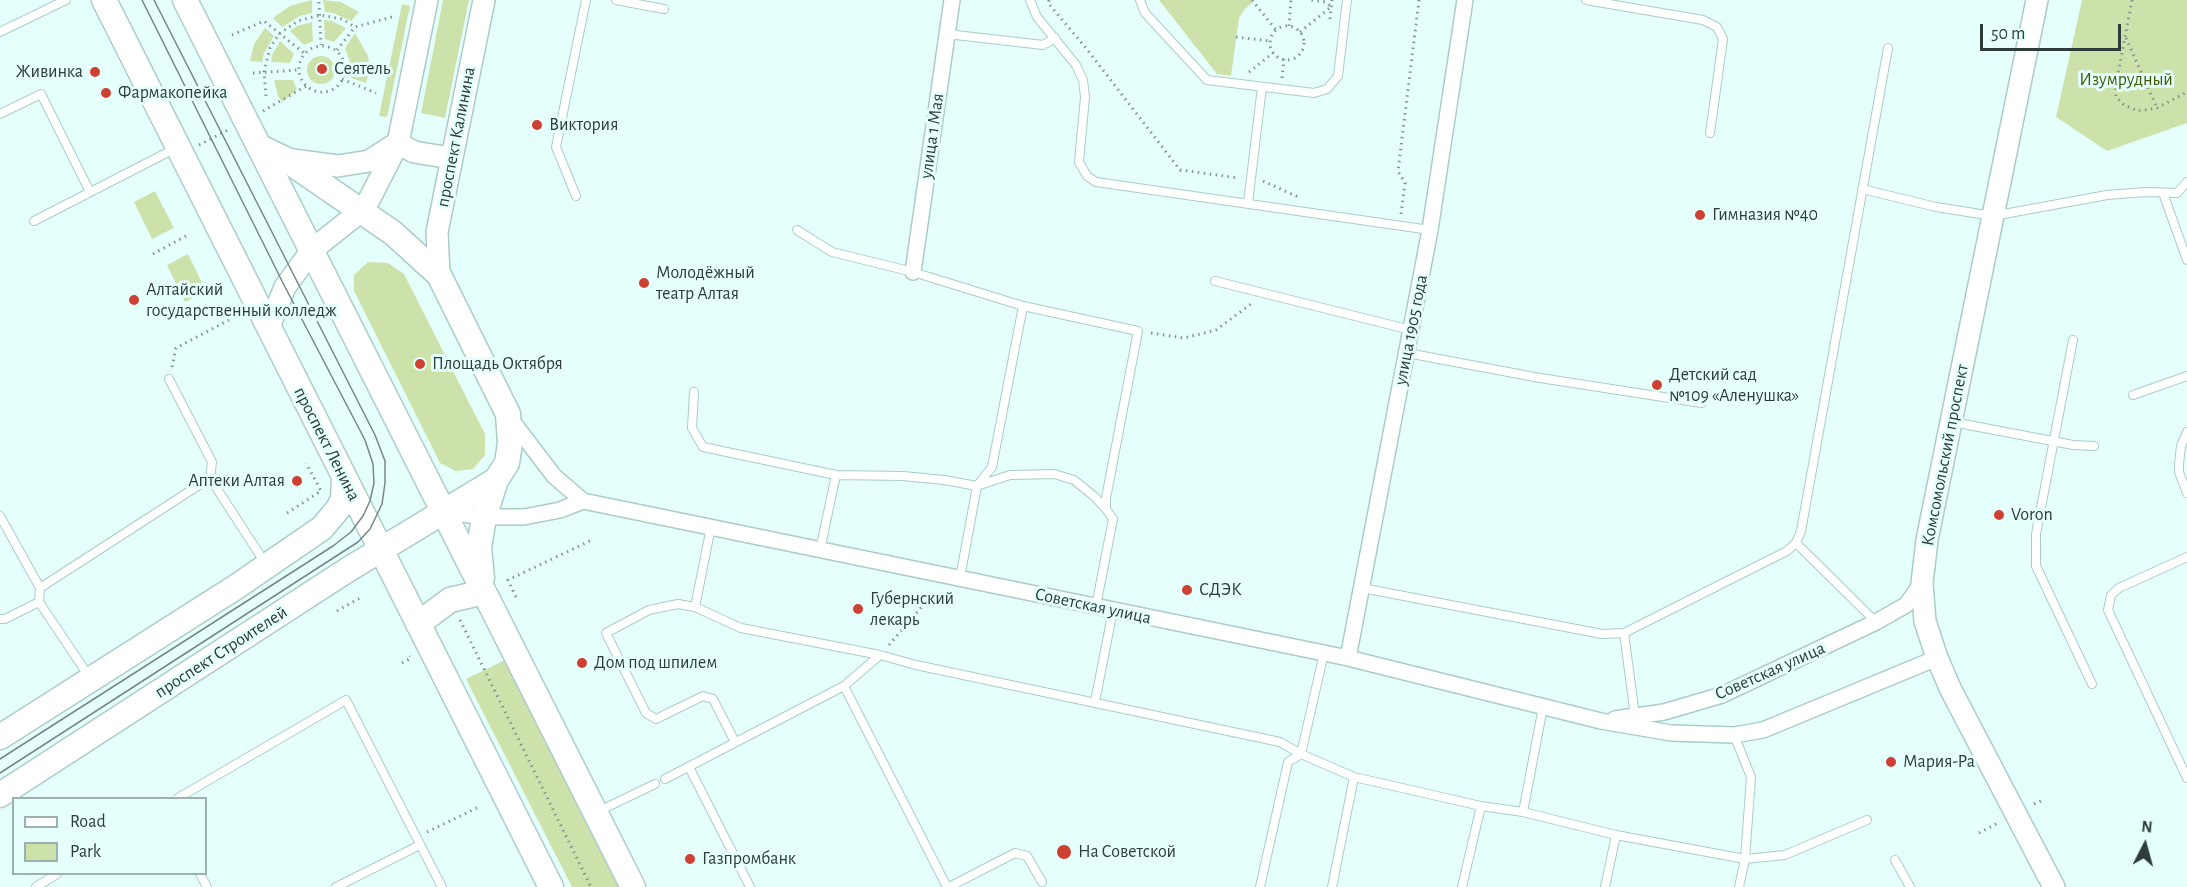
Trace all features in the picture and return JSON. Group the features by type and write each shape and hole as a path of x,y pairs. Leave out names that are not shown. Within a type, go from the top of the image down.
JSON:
{"main road":[{"name":"проспект Ленина","path":"104,0 551,887"},
{"path":"185,0 633,887"},
{"path":"269,327 285,287 312,250 361,211 398,143 427,0"},
{"name":"проспект Калинина","path":"439,275 437,232 484,0"},
{"name":"Комсомольский проспект","path":"2037,0 1927,540 1922,583 1925,621 1937,658 2054,887"},
{"path":"398,143 414,152 451,158"},
{"path":"285,159 338,166 369,161 398,143"},
{"path":"260,147 285,159 393,233 439,275 508,414 510,443 507,463 496,480 484,517 479,548 483,592"},
{"path":"0,737 267,566 322,528 338,509 343,499 344,479"},
{"path":"443,511 496,480"},
{"name":"проспект Строителей","path":"0,795 340,574 443,511"},
{"path":"418,624 450,600 483,592"}],"street":[{"name":"улица 1 Мая","path":"913,272 952,0"},
{"name":"улица 1905 года","path":"1348,658 1430,230 1465,0"},
{"path":"443,511 484,517 524,517 560,510 583,501 554,476 508,414"},
{"name":"Советская улица","path":"583,501 1348,658 1601,721 1671,733 1734,735 1763,730 1937,658"},
{"name":"Советская улица","path":"1601,721 1664,712 1722,695 1876,622 1906,605 1922,583"}],"lane":[{"path":"0,32 66,0"},
{"path":"576,196 556,147 586,0"},
{"path":"616,0 664,9"},
{"path":"1030,0 1037,17 1076,65 1083,80 1085,97 1079,162 1087,176 1096,182 1430,230"},
{"path":"1140,0 1145,13 1207,80 1314,93 1328,89 1338,76 1347,0"},
{"path":"1586,0 1703,20 1717,27 1723,39 1710,133"},
{"path":"947,34 1043,45 1055,38"},
{"path":"1362,588 1602,634 1624,633 1787,550 1796,543 1801,531 1888,48"},
{"path":"1248,203 1262,87"},
{"path":"0,114 41,94 90,192"},
{"path":"34,221 179,151"},
{"path":"2177,193 2187,182"},
{"path":"1862,189 1936,207 1993,216 2107,195 2177,193 2187,196"},
{"path":"2163,193 2187,260"},
{"path":"797,230 832,252 913,272 1023,306 1138,331 1108,487 1106,509"},
{"path":"1215,282 1412,330"},
{"path":"960,578 977,486 992,467 1023,306"},
{"path":"2073,340 2036,534 2036,566 2092,684"},
{"path":"1407,353 1540,378 1702,403"},
{"path":"2133,395 2187,376"},
{"path":"169,379 212,462 210,478 240,528 267,566"},
{"path":"694,392 692,428 703,447 836,476 903,476 977,486 1010,476 1054,474 1074,480 1095,497 1113,519 1096,606"},
{"path":"1951,422 2094,446"},
{"path":"2187,432 2181,446 2179,472 2187,493"},
{"path":"820,550 836,476"},
{"path":"40,588 210,478"},
{"path":"0,516 40,588 39,602 91,679"},
{"path":"695,608 711,527"},
{"path":"1796,543 1876,622"},
{"path":"2187,557 2119,588 2111,595 2108,610 2187,778"},
{"path":"0,619 5,619 39,602"},
{"path":"735,742 713,699 703,696 656,719 646,713 606,633 649,610 678,604 695,608 741,628 880,655 916,665 1280,742 1301,754 1354,777 1481,806 1523,812 1616,835 1745,858 1785,855 1867,820"},
{"path":"1095,702 1113,610"},
{"path":"1624,633 1635,716"},
{"path":"1260,887 1288,762 1301,754 1324,653"},
{"path":"665,779 844,686 880,655"},
{"path":"844,686 948,887 1015,853 1027,856 1042,882"},
{"path":"180,797 346,700 442,887"},
{"path":"1523,812 1543,707"},
{"path":"1734,735 1751,777 1745,858 1740,887"},
{"path":"689,767 750,887"},
{"path":"1332,887 1354,777"},
{"path":"595,813 655,784"},
{"path":"1462,887 1481,806"},
{"path":"1605,887 1616,835"},
{"path":"336,887 418,841"},
{"path":"1895,860 1910,887"},
{"path":"36,887 54,875"}],"path":[{"path":"1049,0 1048,3 1086,48 1180,170 1266,182 1304,199"},
{"path":"1252,0 1276,30"},
{"path":"1288,26 1292,0"},
{"path":"1311,0 1326,2 1331,7"},
{"path":"1329,23 1332,0"},
{"path":"1400,215 1405,183 1398,171 1419,0"},
{"path":"2132,0 2116,84 2116,97 2124,105 2138,111 2157,108 2187,94"},
{"path":"319,2 321,45"},
{"path":"1300,32 1331,7"},
{"path":"266,96 264,72 270,48 279,34 298,21 320,15 342,19 355,27"},
{"path":"337,50 355,27 392,17"},
{"path":"232,35 264,21 304,53"},
{"path":"1288,26 1300,32 1303,38 1302,51 1292,59 1284,59 1274,53 1270,41 1276,30 1288,26"},
{"path":"1236,37 1270,41"},
{"path":"2125,37 2157,108"},
{"path":"321,45 337,50 343,59 345,68 342,79 332,90 323,93 306,86 300,79 298,70 304,53 321,45"},
{"path":"1247,74 1274,53"},
{"path":"1281,85 1284,59"},
{"path":"253,74 298,70"},
{"path":"342,79 376,93"},
{"path":"179,151 246,120 306,86"},
{"path":"153,254 186,236"},
{"path":"1138,331 1184,338 1216,330 1265,294"},
{"path":"169,379 176,348 229,320"},
{"path":"287,513 321,491 306,464"},
{"path":"516,597 508,580 594,539"},
{"path":"880,655 931,596"},
{"path":"337,611 360,598"},
{"path":"459,618 591,887"},
{"path":"402,663 411,658"},
{"path":"418,841 479,807"}],"green space":[{"path":"312,0 312,13 300,16 282,27 273,18 290,6"},
{"path":"323,0 341,2 359,12 351,21 325,12"},
{"path":"443,0 469,0 445,118 421,113"},
{"path":"1159,0 1255,0 1239,18 1231,76 1217,74"},
{"name":"Изумрудный","path":"2082,0 2187,0 2187,123 2107,151 2056,117"},
{"path":"402,4 410,6 387,117 379,116"},
{"path":"324,20 346,28 334,42 325,39"},
{"path":"312,22 313,41 304,45 290,31 297,26"},
{"path":"265,28 274,36 264,53 262,62 250,61 254,44"},
{"path":"355,33 368,56 370,70 366,83 351,78 352,68 345,48"},
{"path":"280,41 294,54 290,63 271,62 272,55"},
{"path":"321,56 331,60 335,70 331,80 321,84 311,80 307,70 311,60"},
{"path":"274,80 293,80 297,90 282,102"},
{"path":"155,191 174,228 152,239 134,202"},
{"path":"188,254 206,291 185,302 167,265"},
{"path":"368,262 388,263 404,274 485,434 485,455 473,469 456,471 440,463 354,291 354,275"},
{"path":"505,660 620,887 572,887 466,679"}],"tram line":[{"path":"0,759 333,546 351,532 363,516 370,501 374,483 373,464 365,440 285,287 142,0"},
{"path":"0,773 358,542 370,529 382,504 385,461 375,435 154,0"}],"place":[{"name":"Сеятель","path":"322,69"},
{"name":"Живинка","path":"95,72"},
{"name":"Фармакопейка","path":"106,93"},
{"name":"Виктория","path":"537,125"},
{"name":"Гимназия №40","path":"1700,215"},
{"name":"Молодёжный театр Алтая","path":"644,283"},
{"name":"Алтайский государственный колледж","path":"134,300"},
{"name":"Площадь Октября","path":"420,364"},
{"name":"Детский сад №109 «Аленушка»","path":"1657,385"},
{"name":"Аптеки Алтая","path":"297,481"},
{"name":"Voron","path":"1999,515"},
{"name":"СДЭК","path":"1187,590"},
{"name":"Губернский лекарь","path":"858,609"},
{"name":"Дом под шпилем","path":"582,663"},
{"name":"Мария-Ра","path":"1891,762"},
{"name":"На Советской","path":"1064,852"},
{"name":"Газпромбанк","path":"690,859"}]}
